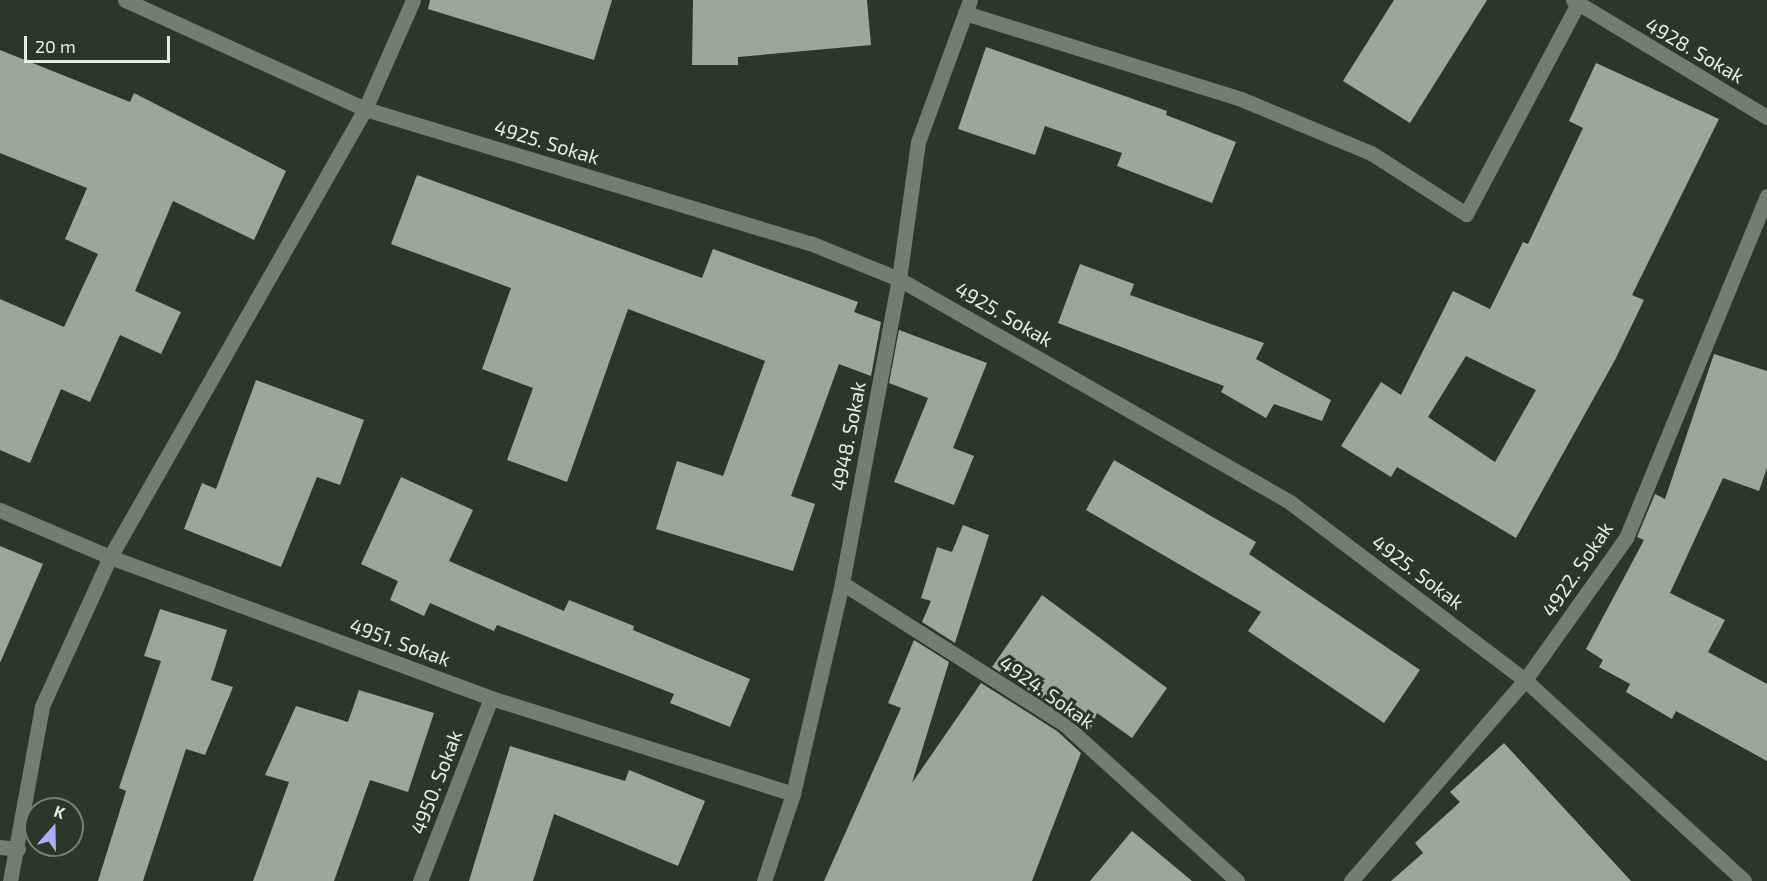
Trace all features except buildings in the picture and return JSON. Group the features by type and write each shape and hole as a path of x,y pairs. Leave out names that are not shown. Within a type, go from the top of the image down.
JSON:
{"street":[{"name":"4925. Sokak","path":"125,0 365,109 810,243 899,279 1292,502 1525,680 1744,881"},
{"path":"10,881 18,849 42,706 110,557 365,109 413,0"},
{"path":"968,6 1241,99 1371,153 1466,214 1575,2"},
{"name":"4928. Sokak","path":"1575,2 1767,117"},
{"name":"4948. Sokak","path":"764,881 793,794 842,583 899,279 918,141 968,6"},
{"name":"4922. Sokak","path":"1351,881 1525,680 1626,538 1767,196"},
{"name":"4951. Sokak","path":"0,510 110,557 491,698 793,794"},
{"name":"4924. Sokak","path":"842,583 1063,723 1237,881"},
{"name":"4950. Sokak","path":"420,881 491,698"},
{"path":"0,847 18,849"}]}
